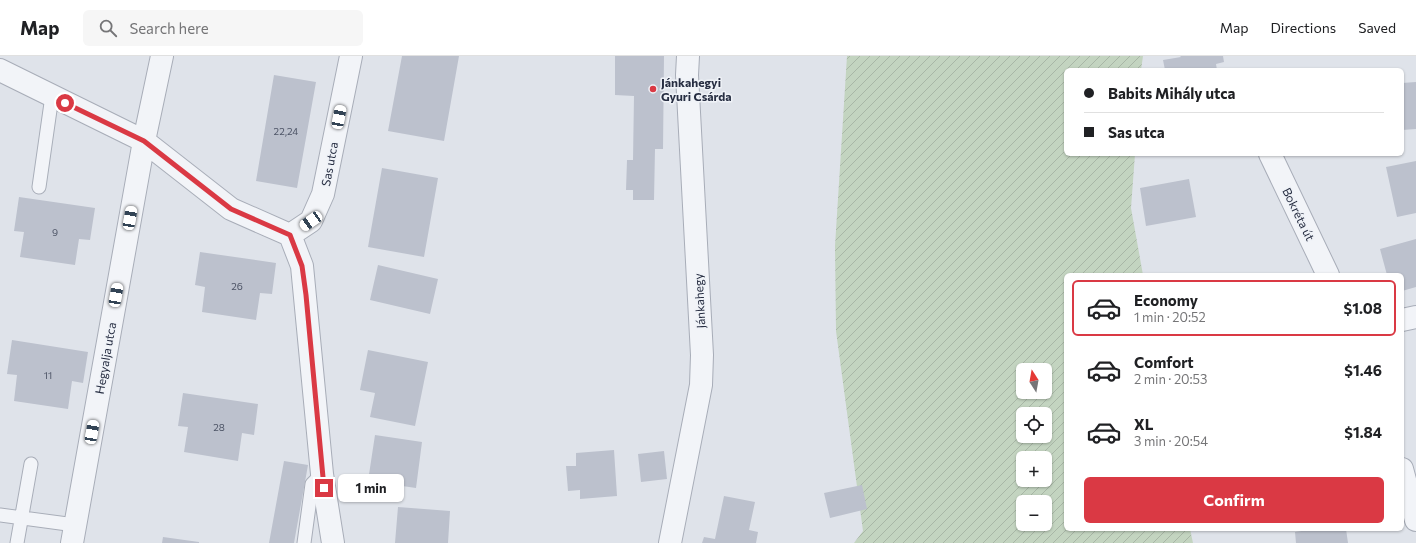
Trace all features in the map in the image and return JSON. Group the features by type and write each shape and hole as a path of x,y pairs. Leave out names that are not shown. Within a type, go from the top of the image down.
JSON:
{"street":[{"name":"Hegyalja utca","path":"73,534 144,141 162,56"},
{"name":"Sas utca","path":"290,235 311,221 324,194 351,56"},
{"name":"Jánkahegy","path":"670,543 701,385 702,355 686,75 688,56"},
{"path":"0,70 144,141 231,209 290,235 302,266 306,295 322,474 333,543"},
{"name":"Bokréta út","path":"1271,156 1327,273"},
{"path":"1404,320 1416,317"},
{"path":"1404,476 1416,520"}],"lane":[{"path":"39,187 52,96"},
{"path":"17,543 31,464"},
{"path":"304,543 312,484 322,474"},
{"path":"0,515 22,518 73,534"}],"green space":[{"path":"847,56 1143,56 1141,68 1064,68 1064,156 1135,156 1131,208 1143,273 1064,273 1064,531 1190,531 1193,543 854,543 863,531 836,331 835,246"}],"building":[{"path":"402,56 459,56 444,141 388,131"},
{"path":"615,56 664,56 663,149 655,149 654,200 633,200 633,190 626,190 627,160 633,160 634,96 615,95"},
{"path":"1180,56 1223,56 1224,62 1216,64 1217,68 1165,68 1163,60 1181,57"},
{"path":"274,75 316,82 297,188 256,181"},
{"path":"1416,82 1416,129 1404,130 1404,83"},
{"path":"1416,161 1416,213 1397,217 1386,167"},
{"path":"382,168 438,178 424,257 368,247"},
{"path":"1189,179 1196,217 1146,226 1140,188"},
{"path":"19,197 95,208 90,240 79,239 75,265 20,257 24,232 14,231"},
{"path":"1416,239 1416,287 1404,290 1404,273 1386,273 1380,249"},
{"path":"200,252 276,263 272,294 260,293 256,320 202,312 205,287 195,285"},
{"path":"378,265 438,279 430,314 370,300"},
{"path":"12,340 88,352 83,383 72,381 68,409 14,401 17,375 7,374"},
{"path":"368,350 428,362 415,426 370,417 375,393 360,390"},
{"path":"183,393 258,404 254,435 242,433 238,461 184,452 188,427 178,426"},
{"path":"375,435 422,442 416,488 368,481"},
{"path":"614,450 617,496 580,499 580,490 568,491 566,466 576,466 576,453"},
{"path":"664,451 667,479 641,482 638,454"},
{"path":"284,461 308,465 294,543 269,543"},
{"path":"862,485 867,509 830,518 824,493"},
{"path":"724,496 755,502 749,530 758,532 756,543 702,543 704,537 715,539"},
{"path":"398,507 450,511 448,543 395,543"},
{"path":"1346,531 1348,543 1296,543 1295,532"},
{"path":"163,537 199,542 199,543 162,543"}],"place":[{"name":"Jánkahegyi Gyuri Csárda","path":"653,89"}],"route":[{"path":"65,103 144,141 231,209 290,235 296,247 302,266 306,295 324,488"}]}
